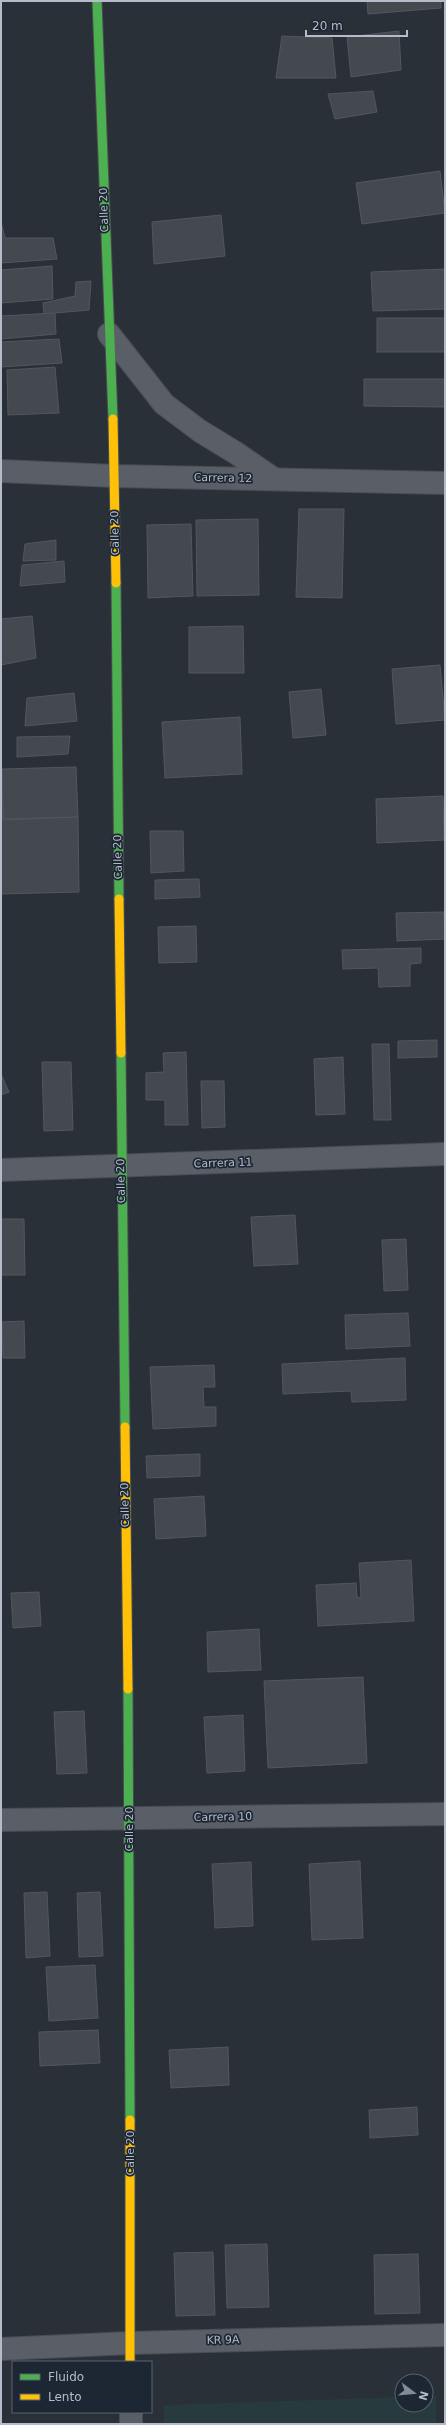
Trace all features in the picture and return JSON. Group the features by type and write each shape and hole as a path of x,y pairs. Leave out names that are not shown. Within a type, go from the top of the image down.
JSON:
{"street":[{"name":"Calle 20","path":"97,1 115,476 121,1167 129,1818 130,2352"},
{"path":"109,334 164,404 200,431 236,452 274,479"},
{"name":"Carrera 12","path":"1,471 115,476 445,483"},
{"name":"Carrera 11","path":"1,1170 121,1167 445,1154"},
{"name":"Carrera 10","path":"1,1820 445,1814"},
{"name":"KR 9A","path":"1,2349 130,2352 445,2335"},
{"path":"131,2413 131,2424"}],"green space":[{"path":"434,2396 436,2396 436,2424 164,2424 164,2405 394,2397 394,2413 434,2413"}],"building":[{"path":"367,1 441,1 441,8 368,14"},
{"path":"399,31 401,70 351,77 347,37"},
{"path":"282,36 332,38 336,78 276,78"},
{"path":"373,91 377,112 335,119 328,94"},
{"path":"440,171 445,213 362,224 356,183"},
{"path":"221,215 225,256 154,264 152,222"},
{"path":"1,222 5,238 53,238 57,259 1,263"},
{"path":"52,266 53,299 1,303 1,270"},
{"path":"445,269 445,309 373,311 371,272"},
{"path":"91,281 89,310 44,314 43,303 75,296 76,282"},
{"path":"55,313 56,334 1,339 1,316"},
{"path":"377,318 445,318 445,352 377,352"},
{"path":"59,339 62,363 1,367 1,342"},
{"path":"55,367 59,413 8,415 7,370"},
{"path":"364,379 445,379 445,407 364,406"},
{"path":"299,509 344,509 342,598 296,597"},
{"path":"258,519 259,595 197,596 196,520"},
{"path":"191,524 193,596 148,598 147,525"},
{"path":"56,540 56,560 23,561 25,544"},
{"path":"64,561 65,582 20,586 22,565"},
{"path":"32,616 36,658 1,665 1,619"},
{"path":"243,626 244,673 189,673 189,627"},
{"path":"440,665 445,720 396,724 392,669"},
{"path":"321,689 326,735 293,738 289,692"},
{"path":"74,693 77,721 25,726 27,698"},
{"path":"240,717 242,774 165,778 162,722"},
{"path":"70,736 68,754 17,757 17,737"},
{"path":"76,767 78,817 3,819 2,769"},
{"path":"1,769 3,819 1,820"},
{"path":"443,796 444,840 377,843 376,799"},
{"path":"78,817 79,892 1,894 1,820"},
{"path":"150,831 183,831 184,871 151,873"},
{"path":"199,879 200,897 155,899 155,880"},
{"path":"444,912 445,939 397,941 396,913"},
{"path":"196,926 197,962 159,963 158,927"},
{"path":"421,948 421,963 410,964 410,986 379,987 378,968 343,969 342,950"},
{"path":"437,1040 437,1057 398,1058 398,1041"},
{"path":"372,1044 389,1044 391,1120 374,1120"},
{"path":"186,1052 188,1125 165,1125 165,1100 146,1100 146,1073 164,1072 163,1053"},
{"path":"343,1057 345,1114 316,1115 314,1059"},
{"path":"42,1062 71,1062 73,1130 44,1131"},
{"path":"1,1074 9,1092 1,1095"},
{"path":"201,1081 224,1081 225,1127 202,1128"},
{"path":"295,1215 298,1264 254,1266 251,1217"},
{"path":"1,1219 24,1219 25,1275 1,1275"},
{"path":"406,1239 408,1290 384,1291 382,1240"},
{"path":"408,1313 410,1346 346,1349 345,1315"},
{"path":"24,1321 25,1358 3,1358 2,1322"},
{"path":"405,1358 406,1400 352,1402 351,1391 283,1394 282,1364"},
{"path":"214,1365 215,1387 203,1387 204,1407 216,1407 216,1426 153,1429 150,1367"},
{"path":"200,1454 200,1476 147,1478 146,1456"},
{"path":"204,1496 206,1536 156,1539 154,1499"},
{"path":"411,1560 414,1621 318,1626 316,1585 356,1583 357,1597 361,1598 359,1563"},
{"path":"39,1592 41,1626 13,1628 11,1593"},
{"path":"259,1629 261,1670 208,1672 207,1632"},
{"path":"363,1677 367,1763 268,1768 264,1681"},
{"path":"84,1711 87,1773 57,1774 54,1712"},
{"path":"243,1715 245,1771 207,1773 204,1717"},
{"path":"360,1861 363,1938 312,1940 309,1864"},
{"path":"251,1862 253,1926 215,1928 212,1864"},
{"path":"47,1892 50,1956 26,1958 24,1893"},
{"path":"100,1892 103,1956 79,1957 77,1893"},
{"path":"95,1965 98,2018 49,2021 46,1967"},
{"path":"98,2030 100,2063 40,2066 39,2032"},
{"path":"228,2047 229,2085 171,2088 169,2050"},
{"path":"417,2107 418,2135 370,2138 369,2110"},
{"path":"267,2244 269,2307 227,2308 225,2245"},
{"path":"213,2252 215,2315 176,2316 174,2253"},
{"path":"418,2254 420,2313 375,2314 374,2255"}],"traffic: fast":[{"path":"97,1 113,419"},
{"path":"116,583 119,899"},
{"path":"121,1053 125,1427"},
{"path":"128,1689 130,2120"}],"traffic: slow":[{"path":"113,419 116,583"},
{"path":"119,899 121,1053"},
{"path":"125,1427 128,1689"},
{"path":"130,2120 130,2361"}]}
